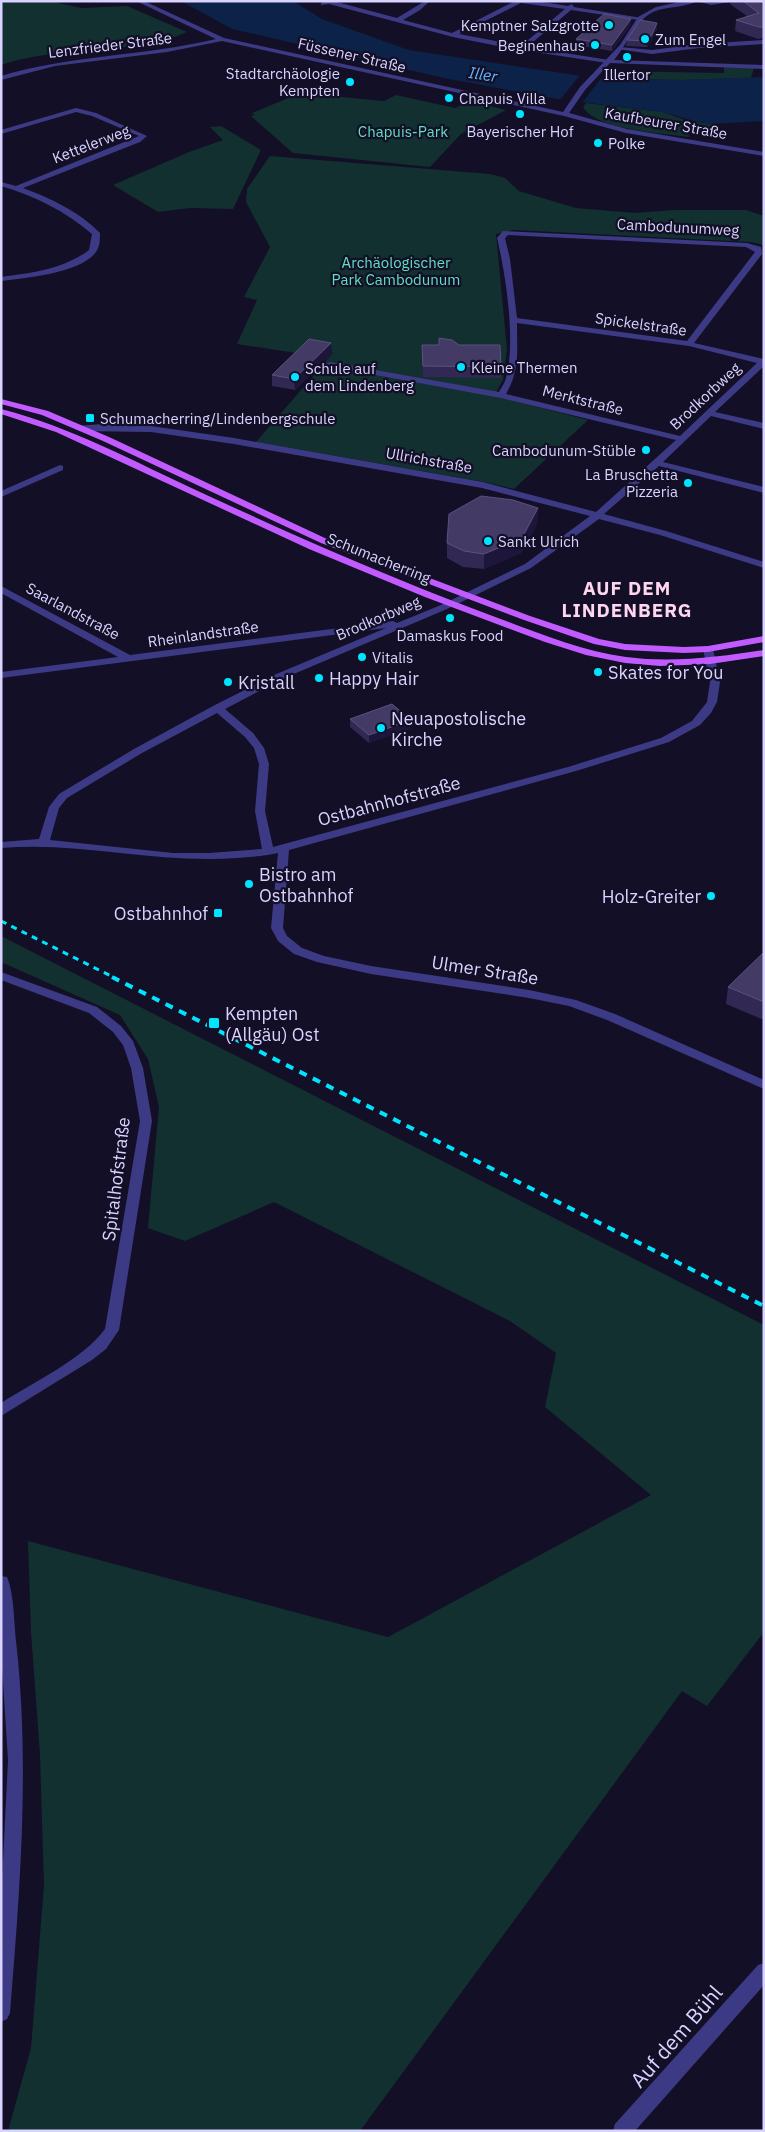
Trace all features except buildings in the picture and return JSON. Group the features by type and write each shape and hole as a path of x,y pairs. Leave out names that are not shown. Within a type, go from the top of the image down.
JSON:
{"main road":[{"name":"Schumacherring","path":"1,401 46,413 106,439 324,541 468,596 597,642 656,650 708,649 764,639"},
{"name":"Schumacherring","path":"1,411 59,430 94,445 312,547 548,640 586,652 626,660 660,663 710,662 764,653"}],"street":[{"name":"Füssener Straße","path":"139,1 222,39 565,114"},
{"path":"452,35 521,1 639,18 656,10 695,1"},
{"path":"522,48 578,1"},
{"path":"699,1 711,3 734,1"},
{"path":"396,21 418,9 426,2 436,2"},
{"path":"337,6 452,35 607,61 636,64 764,67"},
{"path":"565,114 573,100 592,77 620,49 639,18"},
{"name":"Lenzfrieder Straße","path":"1,78 47,66 168,51 222,39"},
{"path":"620,49 652,52 699,46 764,42"},
{"name":"Kettelerweg","path":"1,132 76,110 94,114 144,136 138,141 18,188"},
{"name":"Kaufbeurer Straße","path":"565,114 626,132 764,154"},
{"path":"1,184 18,188 54,203 83,221 96,233 96,244 92,252 69,264 35,273 1,278"},
{"name":"Cambodunumweg","path":"513,320 506,259 501,238 506,233 747,245 758,249 759,252 689,344"},
{"path":"501,395 510,380 513,358 513,320"},
{"name":"Spickelstraße","path":"513,320 689,344 763,362"},
{"name":"Brodkorbweg","path":"44,841 54,807 63,796 138,751 278,677 468,596 528,566 598,515 657,463 763,362"},
{"name":"Merktstraße","path":"330,364 501,395 681,439"},
{"path":"709,413 764,426"},
{"name":"Ullrichstraße","path":"80,428 151,429 234,441 483,485 598,515 764,565"},
{"path":"657,463 764,490"},
{"path":"1,494 60,468"},
{"name":"Saarlandstraße","path":"1,589 129,659"},
{"name":"Rheinlandstraße","path":"1,675 409,622"},
{"name":"Ostbahnhofstraße","path":"1,845 44,841 173,856 222,857 268,852 572,769 665,740 696,722 708,711 712,702 715,682 708,649"},
{"path":"217,708 249,735 259,748 264,764 260,812 268,852"},
{"name":"Ulmer Straße","path":"284,848 276,928 282,938 298,951 321,959 371,970 529,994 572,1003 612,1017 764,1086"},
{"name":"Spitalhofstraße","path":"1,976 93,1010 117,1029 129,1044 137,1068 146,1121 112,1330 102,1345 87,1356 1,1410"},
{"path":"1,1582 8,1637 16,1758 12,1888 1,2013"},
{"name":"Auf dem Bühl","path":"622,2131 764,1971"}],"green space":[{"path":"1,1 50,1 81,8 127,6 187,32 158,42 59,53 1,65"},
{"path":"724,67 754,68 751,78 682,80 602,79 608,71 724,73"},
{"name":"Chapuis-Park","path":"312,88 342,97 384,101 396,95 455,108 470,101 506,110 461,134 430,167 293,153 251,116 255,115 252,113"},
{"path":"586,103 663,112 685,120 711,124 724,133 695,129 688,137 615,126 590,115 583,107"},
{"path":"221,126 261,150 233,209 190,208 158,212 113,185 189,152 223,140 210,127"},
{"name":"Archäologischer Park Cambodunum","path":"270,156 490,174 505,178 519,191 576,208 635,213 674,210 746,210 764,216 764,245 750,242 514,230 496,234 507,349 503,380 494,396 588,420 514,489 485,482 256,442 333,353 310,349 302,354 237,344 257,300 244,297 270,247 246,202 247,189"},
{"path":"1,936 764,1325 764,1632 707,1706 682,1691 360,2131 8,2131 31,2048 44,1885 40,1755 31,1632 28,1541 388,1637 651,1495 545,1407 556,1353 510,1321 274,1202 185,1241 148,1228 159,1107 148,1059 120,1015 1,962"}],"water":[{"name":"Iller","path":"181,1 293,1 322,19 409,50 602,79 682,80 764,77 764,121 711,124 663,112 557,99 444,78 232,29"}],"pier":[{"path":"581,74 603,76 582,103 559,101"}],"railway":[{"path":"1,921 115,978"},
{"path":"112,977 764,1306"}],"place":[{"name":"Kemptner Salzgrotte","path":"609,25"},
{"name":"Zum Engel","path":"645,39"},
{"name":"Beginenhaus","path":"595,45"},
{"name":"Illertor","path":"627,57"},
{"name":"Stadtarchäologie Kempten","path":"350,82"},
{"name":"Chapuis Villa","path":"449,98"},
{"name":"Bayerischer Hof","path":"520,114"},
{"name":"Polke","path":"598,143"},
{"name":"Kleine Thermen","path":"461,367"},
{"name":"Schule auf dem Lindenberg","path":"295,377"},
{"name":"Schumacherring/Lindenbergschule","path":"90,418"},
{"name":"Cambodunum-Stüble","path":"646,450"},
{"name":"La Bruschetta Pizzeria","path":"688,483"},
{"name":"Sankt Ulrich","path":"488,541"},
{"name":"Damaskus Food","path":"450,618"},
{"name":"Vitalis","path":"362,657"},
{"name":"Skates for You","path":"598,672"},
{"name":"Happy Hair","path":"319,678"},
{"name":"Kristall","path":"228,682"},
{"name":"Neuapostolische Kirche","path":"381,728"},
{"name":"Bistro am Ostbahnhof","path":"249,884"},
{"name":"Holz-Greiter","path":"711,896"},
{"name":"Ostbahnhof","path":"218,913"},
{"name":"Kempten (Allgäu) Ost","path":"214,1023"}],"district":[{"name":"AUF DEM LINDENBERG","path":"627,599"}]}
